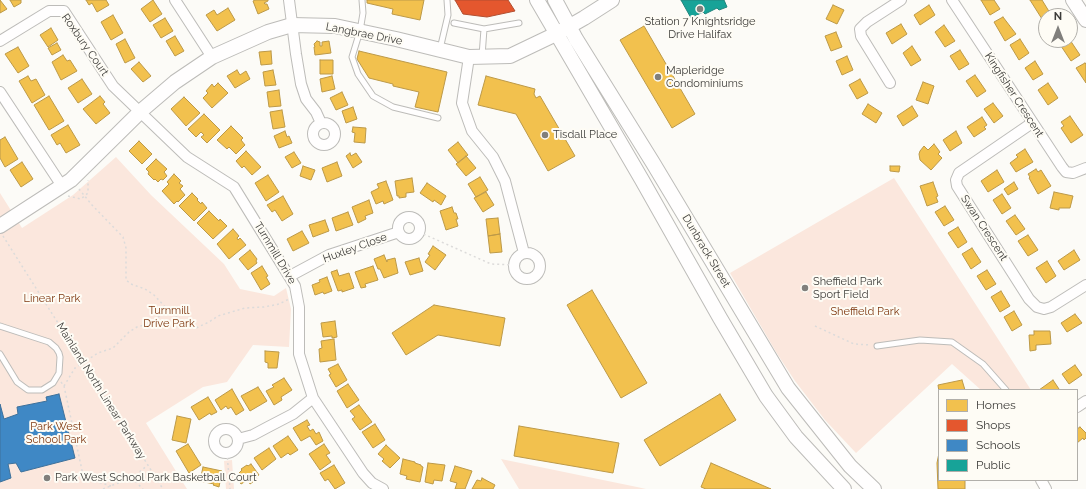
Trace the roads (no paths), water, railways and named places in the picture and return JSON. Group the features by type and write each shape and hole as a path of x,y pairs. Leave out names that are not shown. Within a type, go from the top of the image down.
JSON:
{"main road":[{"name":"Dunbrack Street","path":"537,0 766,396 796,437 844,489"},
{"name":"Dunbrack Street","path":"555,0 569,27 653,163 788,388 850,466 874,489"},
{"name":"Langbrae Drive","path":"0,226 65,191 71,180 141,111 175,82 212,57 268,32 292,25 336,26 476,57 510,56 569,27 612,0"},
{"path":"1077,2 1086,20"}],"street":[{"path":"175,0 212,57"},
{"path":"289,0 301,84 306,99 316,112 321,124"},
{"path":"890,83 861,36 860,29 867,22 901,0"},
{"name":"Kingfisher Crescent","path":"952,0 1062,167 1066,172 1073,173 1086,168"},
{"name":"Roxbury Court","path":"0,40 49,11 64,11 113,86 141,111"},
{"path":"476,57 462,102 472,131 493,157 505,181 524,253"},
{"path":"0,92 65,191"},
{"name":"Turnmill Drive","path":"141,111 187,157 234,187 295,286 298,296 299,354 313,398 363,474 372,483 383,489"},
{"name":"Swan Crescent","path":"1032,123 959,173 956,180 957,186 1029,299 1037,307 1044,309 1051,307 1086,285"},
{"name":"Huxley Close","path":"406,218 413,218 418,222 420,229 419,232 411,239 404,238 399,232 398,229 400,222 406,218"},
{"name":"Huxley Close","path":"290,276 329,255 399,232"},
{"path":"524,253 532,254 537,259 539,266 537,273 530,278 523,278 516,273 514,265 517,257 524,253"},
{"path":"238,439 253,435 293,414 313,398"},
{"path":"223,428 227,428 234,432 238,439 236,447 231,452 227,453 219,451 214,445 214,436 223,428"}],"lane":[{"path":"362,0 363,13 360,31 352,57 358,74 373,96 393,107 438,118"},
{"path":"440,50 448,15 447,0"},
{"path":"454,23 484,29 519,23"},
{"path":"476,57 484,29"},
{"path":"0,326 49,342 56,348 60,357 59,373 53,383 42,390 28,390 17,382 0,354"},
{"path":"877,346 920,340 952,342 983,364 1005,389"}],"place":[{"name":"Station 7 Knightsridge Drive Halifax","path":"700,9"},
{"name":"Mapleridge Condominiums","path":"658,77"},
{"name":"Tisdall Place","path":"545,135"},
{"name":"Sheffield Park Sport Field","path":"805,288"},
{"name":"Park West School Park Basketball Court","path":"47,478"}],"park label":[{"name":"Linear Park","path":"52,299"},
{"name":"Sheffield Park","path":"865,312"},
{"name":"Turnmill Drive Park","path":"169,317"},
{"name":"Park West School Park","path":"56,433"}]}
